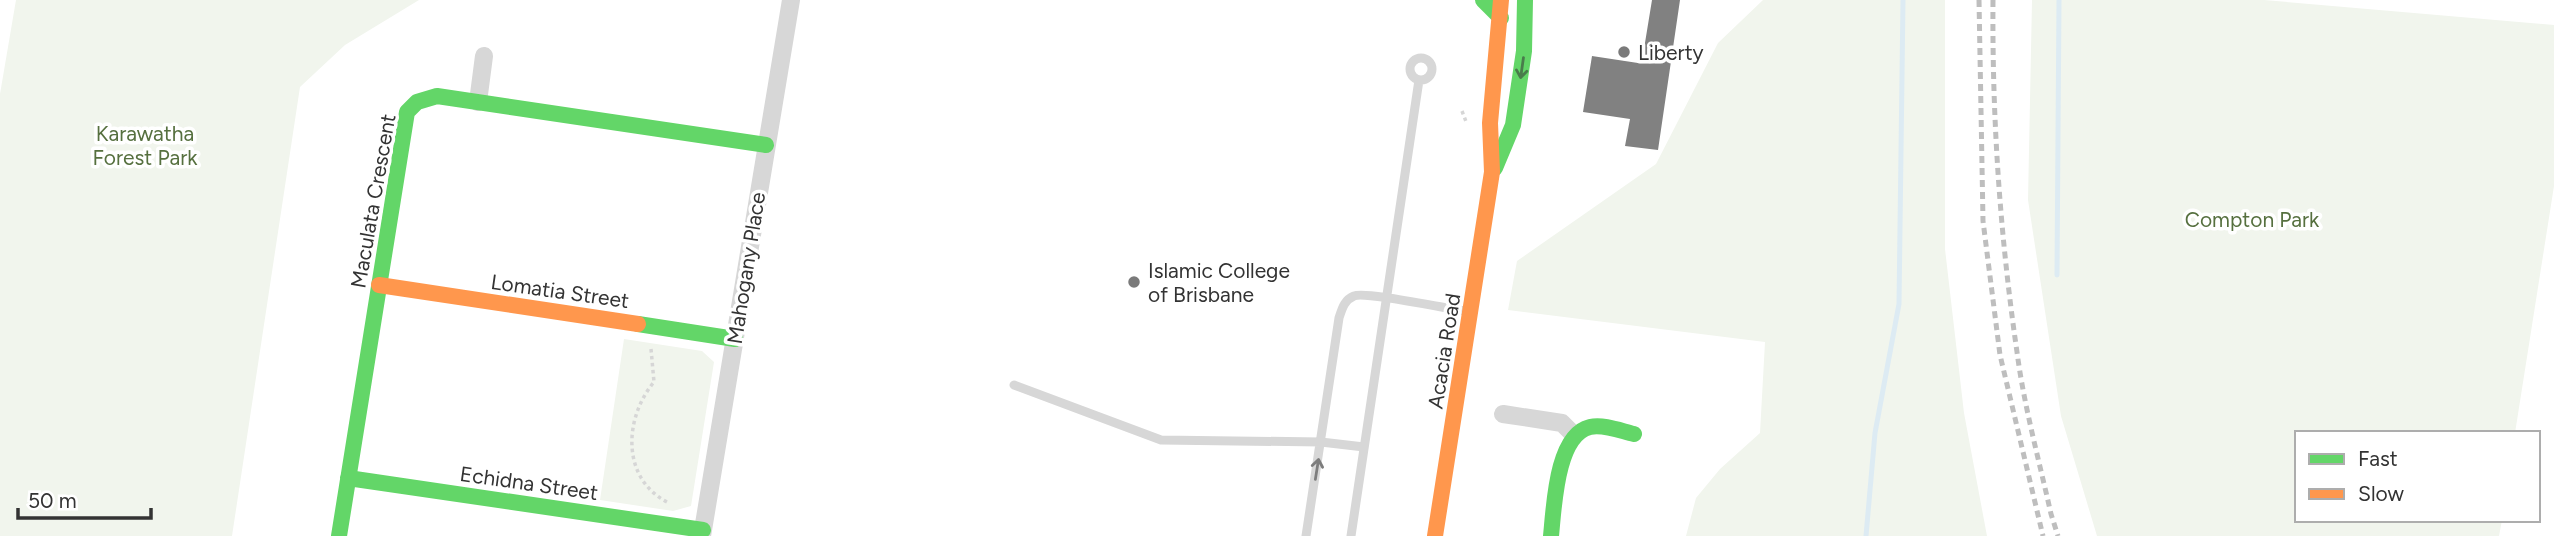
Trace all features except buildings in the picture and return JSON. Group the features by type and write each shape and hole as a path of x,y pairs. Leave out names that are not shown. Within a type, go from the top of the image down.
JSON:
{"street":[{"name":"Mahogany Place","path":"702,533 790,0"},
{"path":"1483,0 1501,18"},
{"name":"Acacia Road","path":"1434,536 1492,172 1490,123 1501,0"},
{"name":"Acacia Road","path":"1492,172 1513,125 1524,51 1525,0"},
{"path":"478,102 484,56"},
{"name":"Maculata Crescent","path":"339,536 407,112 417,102 437,96 766,145"},
{"name":"Lomatia Street","path":"379,285 735,338"},
{"path":"1503,414 1562,423 1574,435"},
{"path":"1551,536 1563,456 1574,435 1591,427 1634,434"},
{"name":"Echidna Street","path":"348,478 675,526 702,533"}],"lane":[{"path":"1351,536 1419,80"},
{"path":"1306,536 1342,308 1357,295 1370,294 1471,312"},
{"path":"1014,384 1161,440 1321,442 1364,447"}],"path":[{"path":"646,325 654,364 654,382 640,400 631,450 644,485 677,507 675,526"}],"green space":[{"name":"Karawatha Forest Park","path":"16,0 419,0 345,45 300,87 232,536 0,536 0,94"},
{"path":"1763,0 1945,0 1945,249 1964,413 1987,536 1686,536 1696,498 1720,469 1760,433 1765,342 1508,310 1517,261 1656,164 1718,43"},
{"name":"Compton Park","path":"2032,0 2264,0 2554,25 2554,186 2515,431 2295,431 2295,522 2502,522 2499,536 2097,536 2061,416 2028,200"},
{"path":"624,339 702,351 714,362 691,506 673,511 600,500"}],"waterway":[{"path":"1866,536 1875,433 1899,304 1903,0"},
{"path":"2057,275 2059,0"}],"railway":[{"path":"1979,0 1983,221 2000,355 2043,536"},
{"path":"1993,0 1996,132 2011,308 2028,413 2058,536"}],"traffic: fast":[{"path":"1483,0 1501,18"},
{"path":"1495,168 1513,125 1524,51 1525,0"},
{"path":"339,536 407,112 417,102 437,96 766,145"},
{"path":"638,324 735,339"},
{"path":"1551,536 1559,474 1570,443 1579,433 1595,426 1634,434"},
{"path":"348,478 703,530"}],"traffic: slow":[{"path":"1435,536 1492,172 1490,123 1501,0"},
{"path":"379,285 638,324"}],"place":[{"name":"Liberty","path":"1624,52"},
{"name":"Islamic College of Brisbane","path":"1134,282"}]}
